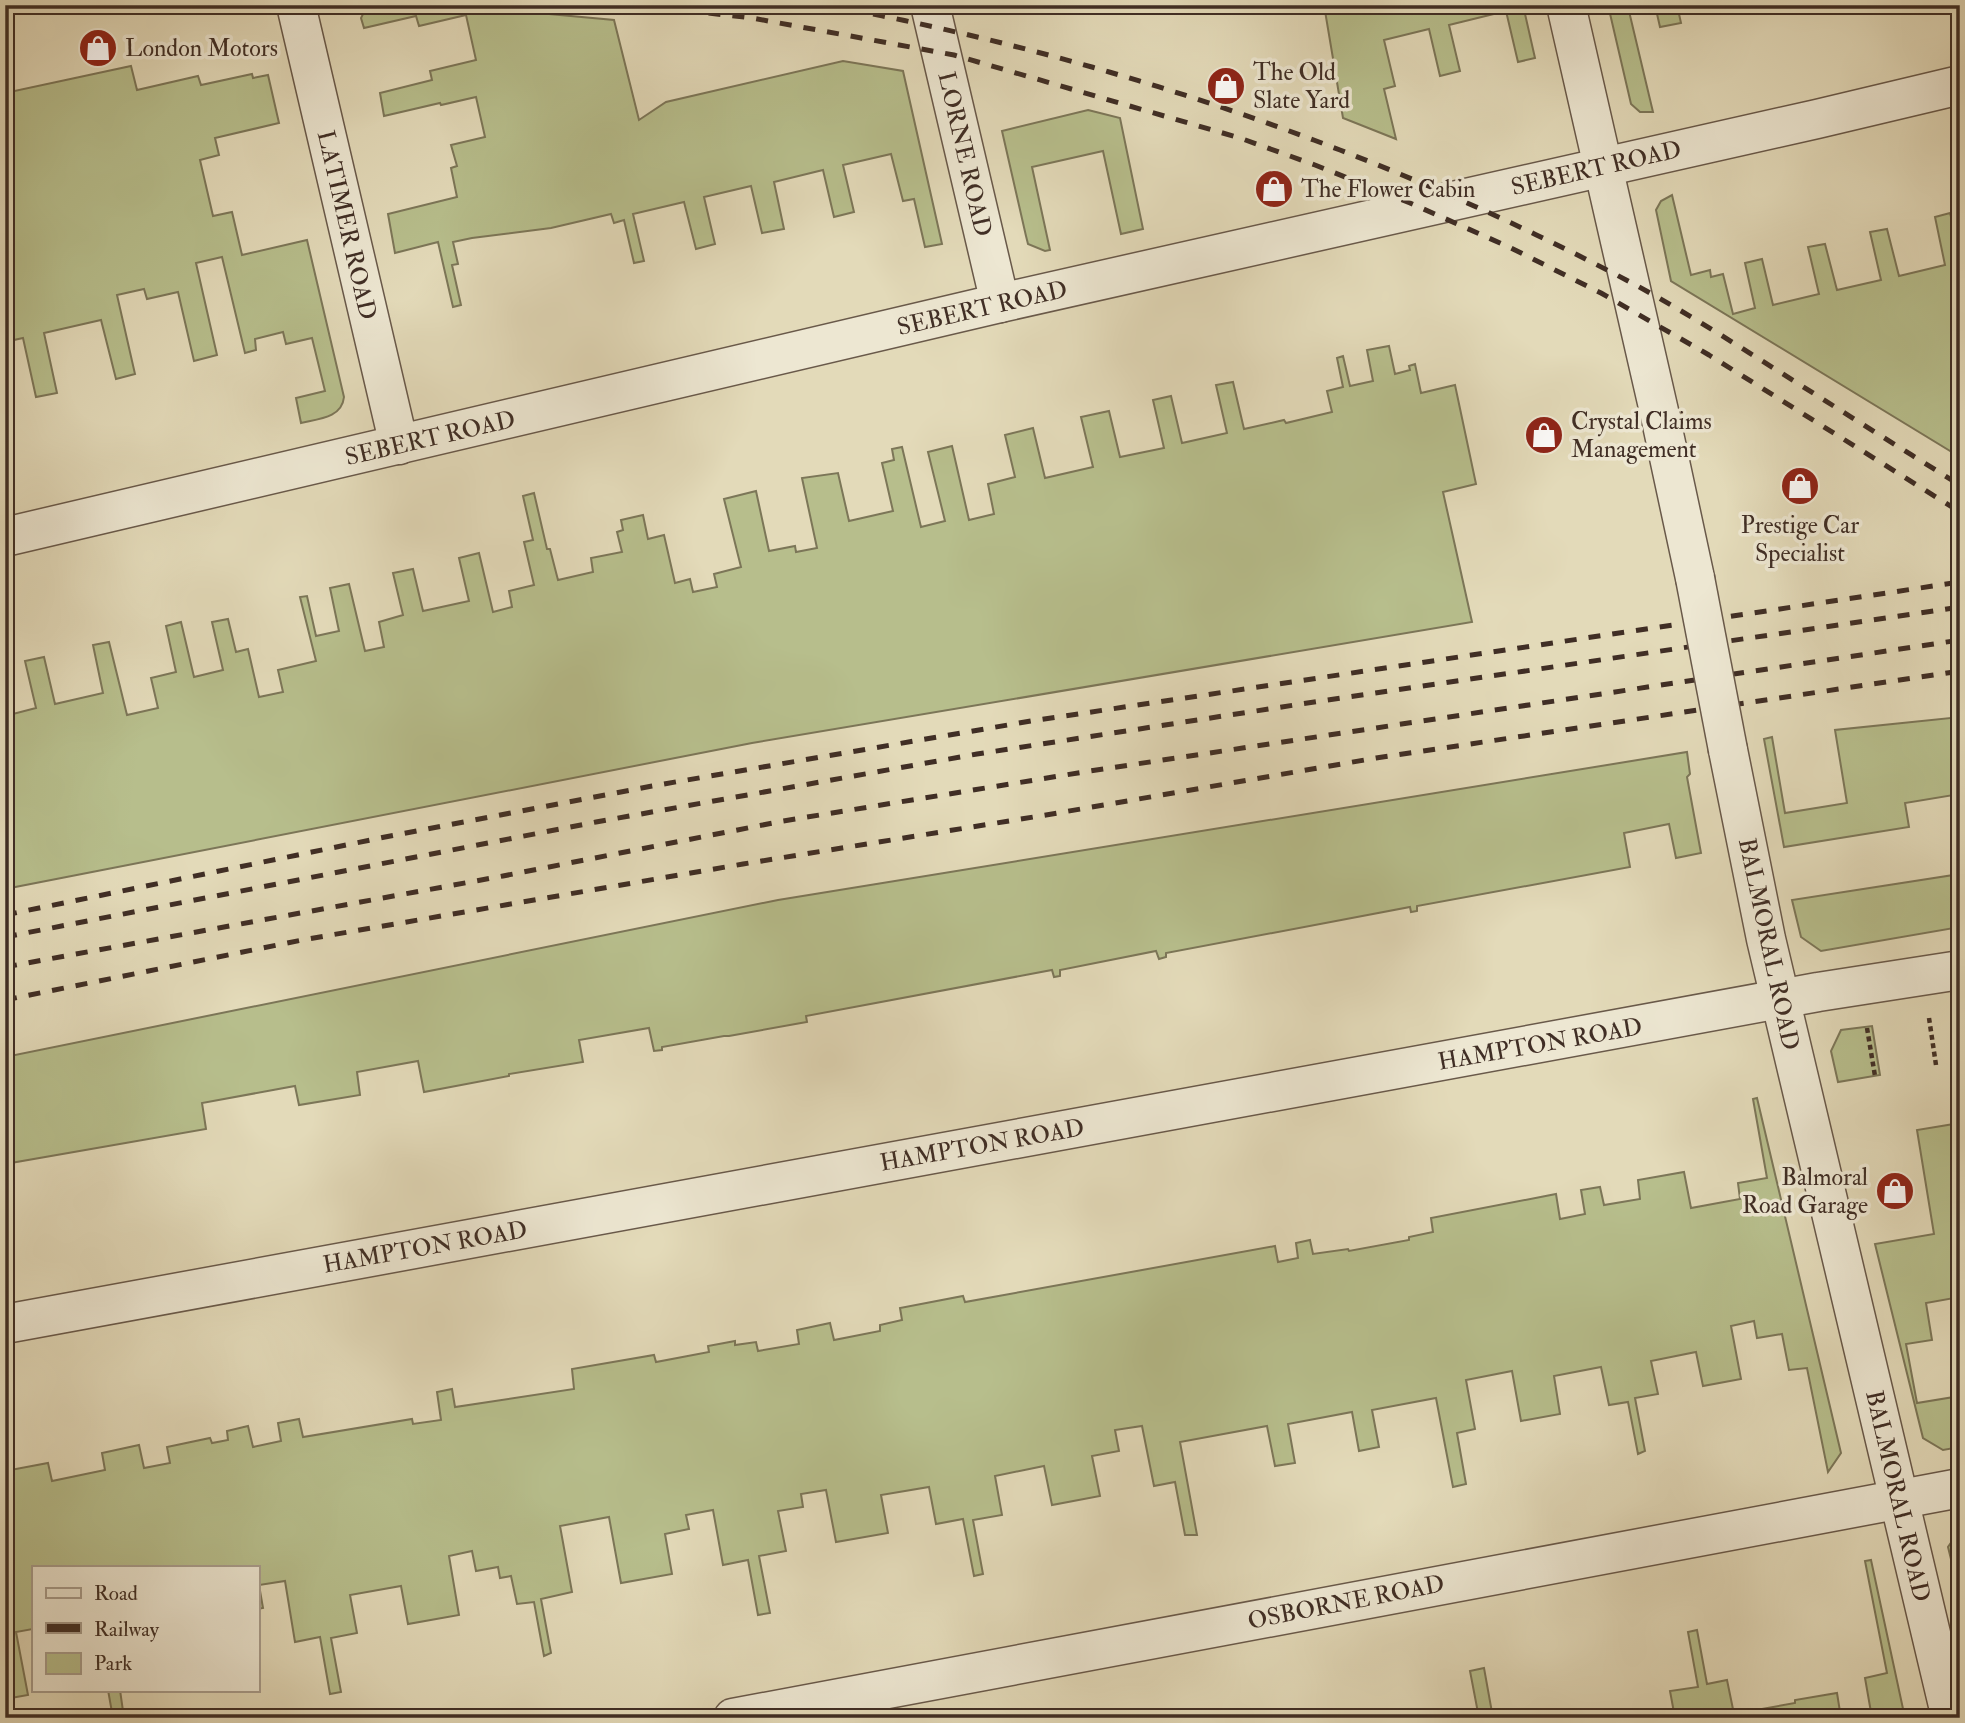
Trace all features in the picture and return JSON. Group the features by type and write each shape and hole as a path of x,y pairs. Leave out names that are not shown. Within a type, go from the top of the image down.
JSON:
{"street":[{"name":"LATIMER ROAD","path":"296,5 400,445"},
{"name":"LORNE ROAD","path":"930,5 1000,303"},
{"name":"BALMORAL ROAD","path":"1566,5 1695,578 1766,939 1951,1718"},
{"name":"SEBERT ROAD","path":"5,537 1000,303 1960,85"},
{"name":"HAMPTON ROAD","path":"5,1324 1780,1000 1960,970"},
{"name":"OSBORNE ROAD","path":"733,1718 1960,1488"}],"path":[{"path":"1928,1007 1936,1065"},
{"path":"1865,1016 1875,1076"}],"green space":[{"path":"1324,5 1523,5 1535,58 1518,62 1506,11 1449,25 1460,71 1440,76 1429,29 1384,40 1395,86 1384,89 1396,139 1343,118"},
{"path":"1608,5 1635,5 1628,7 1653,112 1640,112 1631,104"},
{"path":"1655,5 1677,5 1681,23 1660,27"},
{"path":"367,6 538,13 614,20 639,120 666,102 843,61 903,71 942,244 925,247 914,199 903,201 891,154 843,165 854,212 834,217 823,170 774,182 784,229 762,233 751,186 704,197 715,244 696,249 684,202 633,214 644,261 634,263 624,220 614,223 611,214 551,228 453,242 458,264 452,265 461,305 453,307 438,242 395,253 388,214 457,197 451,168 457,166 451,145 485,137 476,97 384,116 380,93 432,80 430,71 476,60 466,15 419,26 416,16 364,28 361,18"},
{"path":"131,66 137,90 198,76 201,85 252,74 253,78 268,75 279,123 215,138 219,155 200,160 213,216 232,212 242,255 307,240 344,397 339,409 334,413 322,419 301,423 296,398 325,391 312,338 286,344 283,332 255,339 256,350 245,353 222,257 196,263 217,355 194,361 178,292 147,299 144,289 117,295 135,374 116,379 101,320 44,333 57,393 36,397 23,338 5,342 5,93"},
{"path":"1088,110 1120,118 1143,229 1121,234 1103,151 1032,167 1050,250 1045,251 1028,244 1002,131"},
{"path":"1672,195 1691,275 1710,270 1711,277 1723,274 1733,314 1755,308 1745,263 1762,259 1773,305 1819,294 1808,247 1825,244 1837,290 1881,280 1870,232 1887,229 1899,276 1945,265 1935,217 1950,213 1960,252 1960,457 1671,281 1656,210 1661,201"},
{"path":"1389,346 1395,374 1410,370 1409,366 1415,364 1421,393 1455,385 1476,484 1443,492 1472,622 752,743 5,889 5,716 36,708 25,661 44,657 55,704 103,693 93,645 109,642 127,715 158,708 151,678 176,672 166,626 181,622 194,677 223,670 212,622 228,619 236,652 248,649 259,697 283,692 278,670 316,661 300,597 307,596 316,636 339,631 330,588 349,584 365,651 384,647 379,622 403,615 393,573 413,569 423,611 469,601 459,558 479,553 493,612 512,607 509,591 534,585 524,542 533,540 523,496 534,493 547,549 550,549 558,580 593,572 591,558 622,552 617,532 623,530 621,520 643,515 648,539 664,535 675,583 690,579 693,592 717,587 714,574 741,567 724,499 756,491 769,551 795,546 796,552 817,548 802,478 838,473 849,521 893,511 882,463 894,460 892,449 902,447 921,527 945,521 928,452 952,446 969,520 994,514 988,484 1015,477 1005,435 1033,428 1045,478 1093,467 1081,417 1109,411 1120,457 1164,448 1153,400 1171,396 1182,443 1227,433 1216,385 1233,382 1244,429 1284,420 1286,423 1332,412 1327,391 1343,387 1337,358 1343,356 1350,386 1373,381 1367,350"},
{"path":"1960,717 1960,794 1905,803 1909,827 1784,847 1764,739 1772,737 1785,813 1847,803 1835,730"},
{"path":"1687,752 1690,774 1687,777 1701,853 1676,858 1669,824 1624,833 1630,867 1417,906 1417,911 1411,912 1410,907 1166,953 1166,957 1159,959 1156,951 1060,970 1060,976 1054,977 1052,970 806,1016 807,1022 662,1047 662,1050 654,1051 649,1028 579,1040 583,1062 424,1092 418,1061 357,1072 360,1095 299,1105 295,1086 202,1103 206,1129 5,1164 5,1057 778,900"},
{"path":"1960,874 1960,927 1821,951 1801,937 1792,900"},
{"path":"1872,1026 1880,1075 1838,1082 1831,1051 1841,1030"},
{"path":"1757,1098 1841,1453 1828,1472 1807,1368 1789,1370 1782,1334 1757,1338 1754,1321 1731,1326 1741,1379 1703,1386 1696,1352 1651,1361 1658,1394 1635,1398 1645,1451 1638,1454 1628,1402 1609,1405 1601,1367 1554,1376 1560,1414 1521,1421 1512,1371 1466,1380 1475,1429 1457,1433 1466,1484 1453,1487 1436,1398 1372,1410 1379,1447 1359,1451 1352,1412 1288,1424 1295,1463 1275,1466 1267,1426 1180,1442 1197,1535 1185,1535 1175,1482 1154,1486 1142,1426 1115,1430 1119,1451 1092,1456 1100,1496 1052,1505 1044,1466 995,1476 1002,1515 973,1520 983,1574 974,1576 963,1519 936,1524 929,1487 881,1495 888,1533 836,1542 826,1490 801,1494 803,1507 778,1511 786,1551 759,1556 770,1613 758,1615 748,1560 723,1565 713,1510 686,1515 689,1529 665,1534 672,1574 621,1583 609,1517 560,1526 572,1592 541,1599 551,1653 544,1656 534,1602 517,1604 511,1576 500,1578 498,1567 476,1571 472,1551 449,1556 459,1615 408,1624 401,1586 350,1595 357,1633 331,1638 341,1692 330,1694 320,1637 295,1642 285,1581 259,1585 259,1566 32,1566 32,1629 16,1632 28,1695 5,1699 5,1471 48,1463 52,1481 105,1470 102,1453 139,1445 144,1468 170,1463 167,1447 210,1438 212,1443 228,1440 227,1431 248,1426 253,1447 281,1441 278,1423 299,1419 303,1437 412,1419 413,1424 441,1420 437,1392 452,1389 455,1407 574,1389 572,1369 654,1355 656,1362 709,1352 708,1346 735,1341 735,1345 756,1342 758,1351 799,1344 797,1330 830,1323 834,1340 880,1331 880,1325 902,1320 900,1308 963,1296 965,1302 1275,1246 1278,1262 1298,1258 1296,1243 1310,1240 1313,1254 1349,1251 1409,1240 1409,1237 1433,1232 1431,1218 1556,1194 1560,1219 1585,1214 1581,1190 1600,1187 1604,1205 1640,1199 1638,1180 1684,1172 1691,1208 1740,1199 1738,1183 1767,1178 1753,1099"},
{"path":"1960,1123 1960,1297 1926,1303 1932,1340 1906,1344 1917,1403 1960,1396 1960,1447 1943,1450 1923,1438 1875,1244 1934,1234 1917,1130"},
{"path":"1960,1530 1960,1596 1948,1547"},
{"path":"1871,1560 1905,1718 1872,1718 1865,1678 1887,1673 1865,1561"},
{"path":"259,1585 263,1608 259,1609"},
{"path":"1697,1630 1707,1684 1727,1680 1734,1714 1837,1693 1841,1718 1675,1718 1670,1691 1698,1687 1688,1632"},
{"path":"1484,1668 1493,1718 1479,1718 1470,1671"},
{"path":"108,1692 120,1692 124,1718 113,1718"}],"railway":[{"path":"5,10 61,5"},
{"path":"637,5 752,18 954,55 1240,138 1315,165 1509,247 1601,293 1709,355 1960,512"},
{"path":"826,5 1028,50 1128,78 1325,144 1421,183 1516,225 1651,294 1960,485"},
{"path":"5,915 385,837 652,786 1031,721 1960,582"},
{"path":"5,937 596,822 977,754 1960,607"},
{"path":"5,967 503,876 783,821 1090,771 1960,640"},
{"path":"5,1000 302,940 743,864 1376,758 1960,671"}],"place":[{"name":"London Motors","path":"98,48"},
{"name":"The Old Slate Yard","path":"1226,86"},
{"name":"The Flower Cabin","path":"1274,189"},
{"name":"Crystal Claims Management","path":"1544,435"},
{"name":"Prestige Car Specialist","path":"1800,486"},
{"name":"Balmoral Road Garage","path":"1895,1191"}]}
